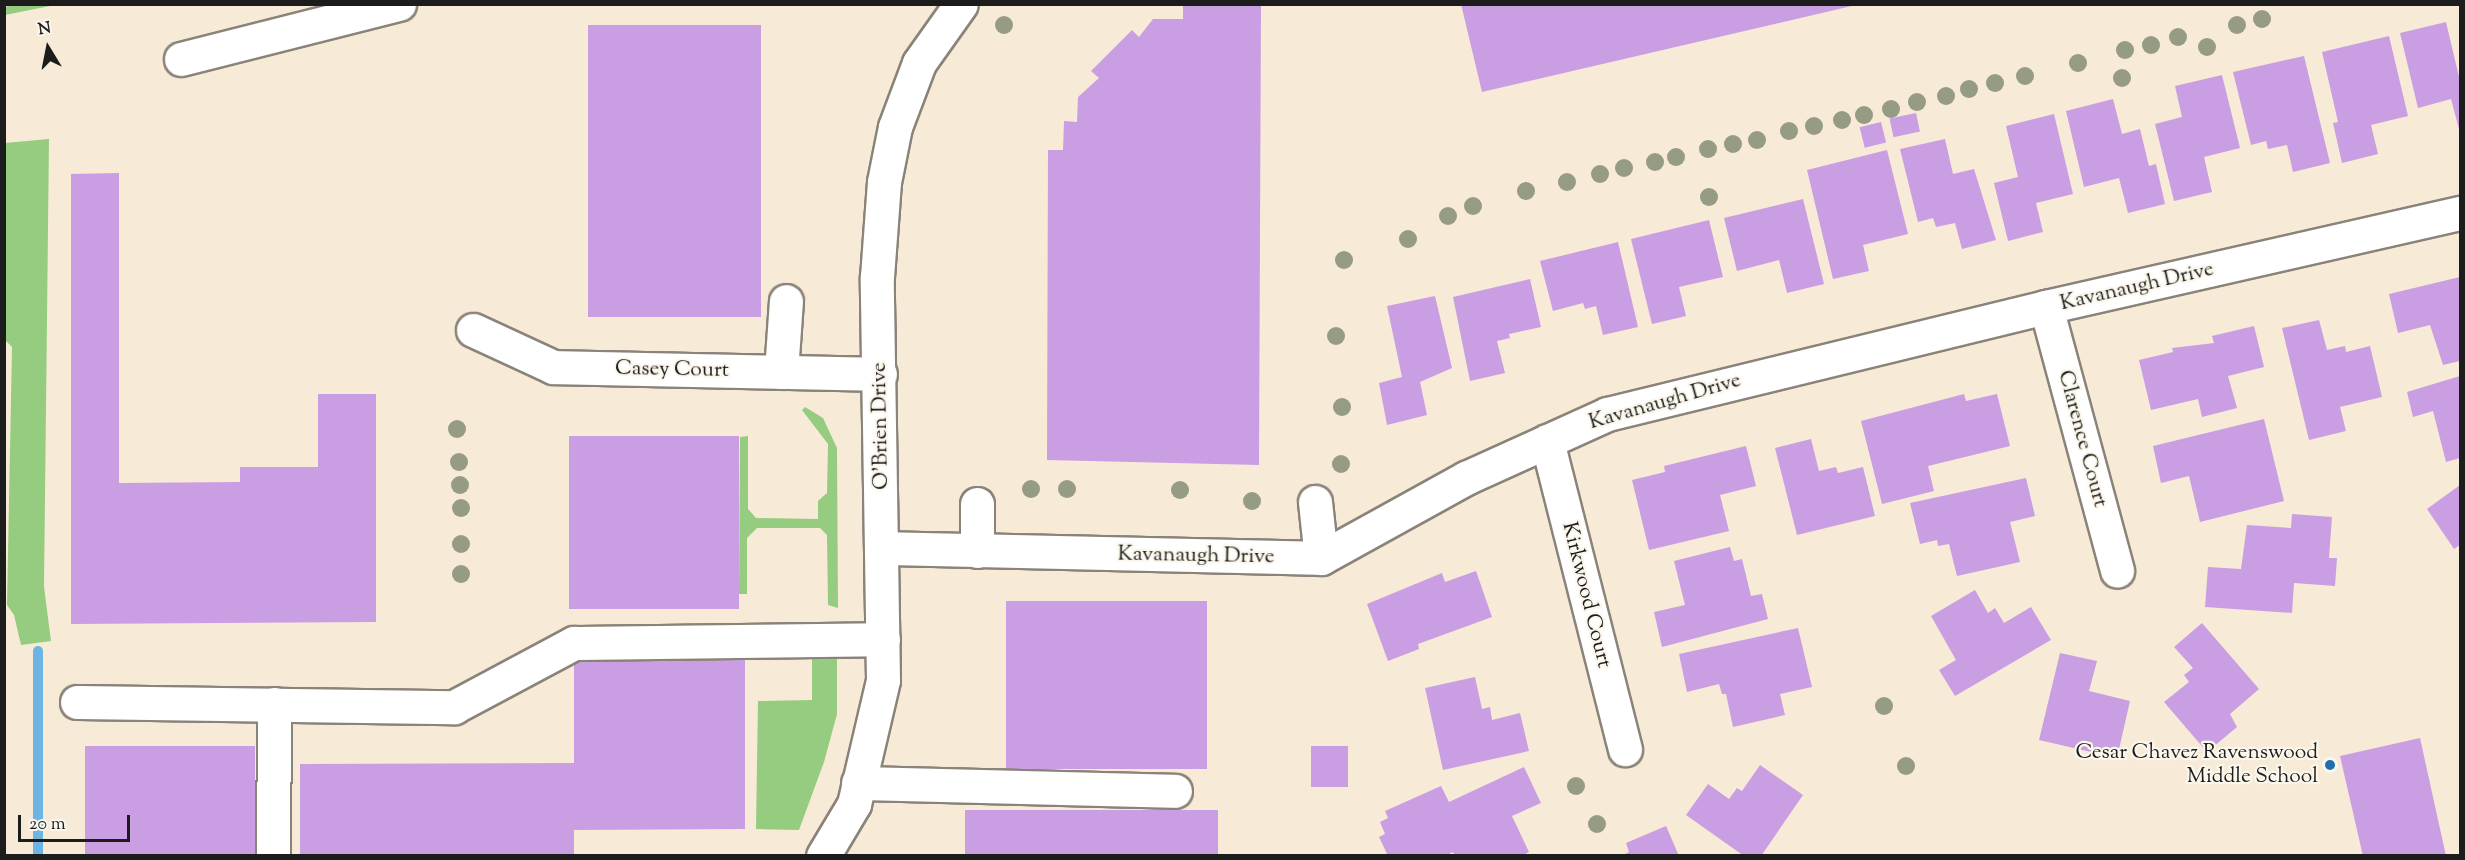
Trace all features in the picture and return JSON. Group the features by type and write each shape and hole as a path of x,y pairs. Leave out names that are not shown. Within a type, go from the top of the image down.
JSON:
{"street":[{"path":"181,59 399,4"},
{"name":"O'Brien Drive","path":"823,855 854,804 883,680 883,548 877,277 884,182 895,127 919,63 953,6"},
{"name":"Kavanaugh Drive","path":"883,548 1321,558 1466,478 1607,414 2046,307 2460,213"},
{"path":"781,372 786,301"},
{"name":"Clarence Court","path":"2046,307 2117,571"},
{"name":"Casey Court","path":"473,330 553,368 880,374"},
{"name":"Kirkwood Court","path":"1547,441 1625,749"},
{"path":"1315,502 1321,558"},
{"path":"977,551 978,504"},
{"path":"77,702 454,707 574,643 883,639"},
{"path":"273,855 274,704"},
{"path":"858,783 1175,791"}],"green space":[{"path":"15,4 55,5 5,15 5,7"},
{"path":"49,139 44,587 51,641 21,645 14,615 7,605 12,347 4,339 5,143"},
{"path":"805,407 823,418 837,448 838,608 828,605 827,535 820,528 757,528 747,538 747,594 739,594 740,437 748,436 748,509 756,518 818,519 818,501 827,493 828,444 802,410"},
{"path":"812,659 837,659 837,714 824,762 799,830 756,829 758,701 812,700"}],"building":[{"path":"1261,4 1259,465 1047,460 1048,150 1063,150 1064,121 1077,122 1078,97 1099,78 1091,71 1132,30 1139,37 1153,19 1183,19 1183,5"},
{"path":"1461,4 1856,4 1856,5 1482,92"},
{"path":"2446,22 2460,81 2460,133 2451,99 2418,108 2400,33"},
{"path":"588,25 761,25 761,317 588,317"},
{"path":"2389,36 2408,116 2371,125 2378,154 2342,163 2333,123 2338,122 2322,52"},
{"path":"2304,56 2330,163 2293,172 2287,145 2268,149 2266,141 2251,145 2233,72"},
{"path":"2222,75 2240,148 2204,157 2212,192 2174,201 2155,124 2182,117 2175,86"},
{"path":"2113,99 2122,134 2140,129 2149,166 2156,164 2165,204 2128,213 2119,178 2084,187 2066,111"},
{"path":"1916,113 1920,132 1894,137 1890,119"},
{"path":"2054,114 2073,194 2036,203 2043,232 2008,241 1994,183 2018,177 2006,126"},
{"path":"1881,122 1886,142 1865,148 1860,127"},
{"path":"1945,139 1953,174 1974,169 1996,240 1962,249 1955,223 1936,227 1933,218 1918,222 1900,149"},
{"path":"1887,150 1908,234 1863,245 1869,271 1833,279 1807,170"},
{"path":"119,173 119,483 240,482 240,467 318,467 318,394 376,394 376,622 71,624 71,174"},
{"path":"1803,199 1824,284 1787,293 1779,260 1737,271 1724,218"},
{"path":"1709,220 1723,277 1679,287 1686,316 1652,324 1631,239"},
{"path":"1618,242 1638,327 1603,335 1596,306 1585,309 1583,303 1553,311 1540,261"},
{"path":"2460,277 2460,361 2443,365 2430,325 2398,333 2389,294"},
{"path":"1530,279 1541,327 1509,334 1510,338 1497,341 1505,373 1470,381 1453,297"},
{"path":"1435,296 1452,368 1420,382 1427,415 1387,425 1379,383 1402,377 1387,306"},
{"path":"2319,320 2327,350 2345,346 2346,352 2370,346 2382,397 2340,407 2346,431 2309,440 2282,328"},
{"path":"2254,326 2264,367 2228,376 2237,408 2202,417 2198,399 2151,410 2139,360 2173,352 2172,348 2214,343 2212,336"},
{"path":"2460,376 2460,458 2446,462 2433,411 2413,417 2407,392"},
{"path":"1964,394 1966,401 1997,394 2010,446 1928,466 1934,491 1882,504 1861,421"},
{"path":"2264,419 2284,501 2200,522 2189,476 2161,483 2153,446"},
{"path":"569,436 739,436 739,609 569,609"},
{"path":"1811,439 1819,471 1836,467 1838,473 1863,467 1875,516 1797,535 1775,448"},
{"path":"1746,446 1756,486 1720,495 1729,531 1649,550 1632,480 1665,472 1664,466"},
{"path":"2026,478 2035,516 2010,522 2020,562 1957,576 1949,544 1938,546 1937,540 1920,544 1910,503"},
{"path":"2460,485 2460,545 2454,549 2427,509"},
{"path":"2292,514 2332,517 2329,558 2337,558 2335,586 2294,583 2292,613 2205,607 2208,567 2241,569 2247,525 2291,528"},
{"path":"1730,547 1734,561 1742,559 1751,596 1762,594 1768,619 1662,647 1654,612 1685,605 1674,561"},
{"path":"1476,571 1492,617 1418,644 1419,649 1388,661 1367,604 1442,573 1445,582"},
{"path":"1975,590 1988,613 1995,608 2004,623 2031,607 2051,640 1955,696 1939,670 1956,660 1931,616"},
{"path":"1006,601 1207,601 1207,769 1006,769"},
{"path":"2202,623 2259,689 2230,714 2237,727 2207,752 2164,702 2189,682 2184,675 2193,668 2174,647"},
{"path":"1798,628 1812,687 1780,694 1785,715 1733,727 1726,694 1722,694 1719,684 1687,692 1679,654"},
{"path":"2060,653 2097,661 2089,691 2130,701 2117,758 2039,740"},
{"path":"745,660 745,829 574,830 574,856 300,856 300,764 574,763 574,661"},
{"path":"1475,677 1482,709 1490,707 1492,720 1520,713 1529,751 1443,770 1425,688"},
{"path":"2420,738 2446,856 2363,856 2340,756"},
{"path":"85,746 255,746 255,856 85,856"},
{"path":"1311,746 1348,746 1348,787 1311,787"},
{"path":"1760,765 1803,795 1761,856 1744,856 1686,815 1708,784 1729,799 1737,788 1742,791"},
{"path":"1524,767 1541,803 1512,816 1529,852 1521,856 1455,856 1453,852 1445,856 1388,856 1379,837 1385,834 1380,822 1388,818 1385,811 1441,786 1449,802"},
{"path":"965,810 1218,810 1218,856 965,856"},
{"path":"1666,826 1679,856 1621,856 1629,852 1626,843"}],"waterway":[{"path":"38,651 38,856"}],"place":[{"name":"Cesar Chavez Ravenswood Middle School","path":"2330,765"}]}
